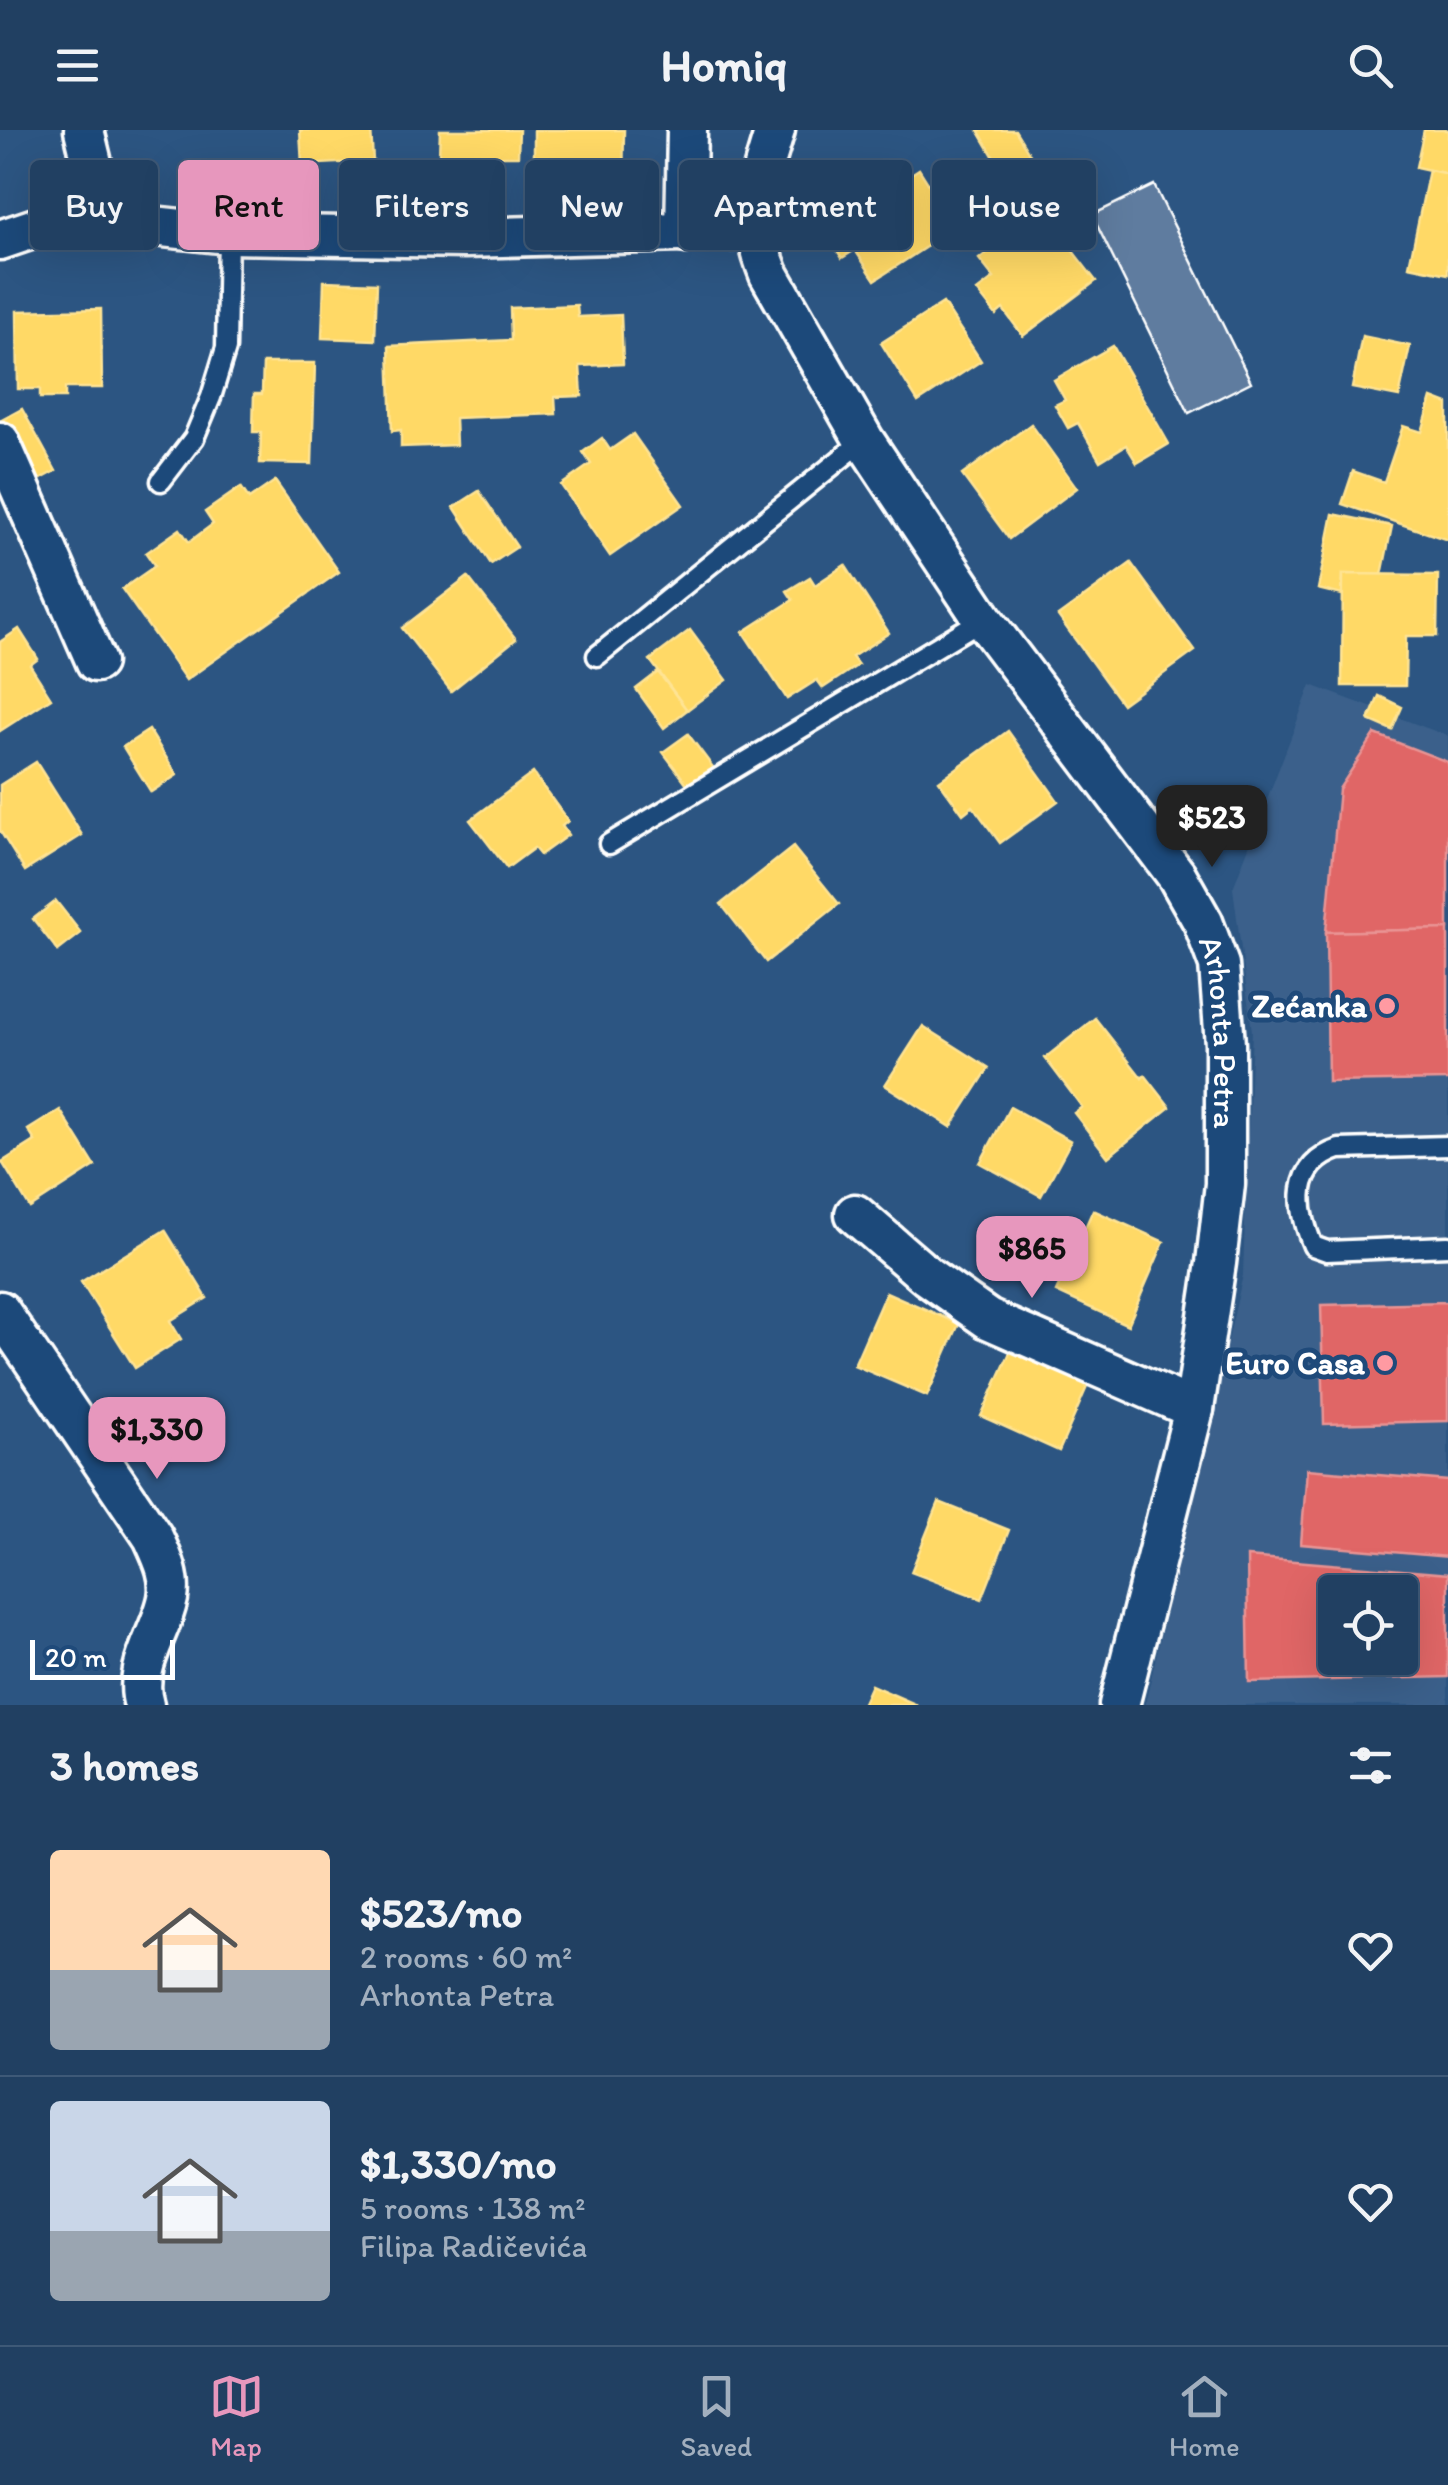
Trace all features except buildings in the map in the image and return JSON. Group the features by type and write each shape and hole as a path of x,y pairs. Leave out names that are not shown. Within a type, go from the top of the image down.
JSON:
{"street":[{"path":"84,130 91,160"},
{"path":"686,160 687,130"},
{"name":"Arhonta Petra","path":"766,160 775,130"},
{"path":"0,240 30,230"},
{"path":"319,236 464,238 679,234"},
{"name":"Arhonta Petra","path":"760,250 769,274 864,440 983,619 1177,876 1203,922 1218,965 1225,1044 1225,1184 1216,1264 1194,1409 1119,1705"},
{"path":"0,442 96,662"},
{"path":"855,1214 927,1276 988,1318 1194,1409"},
{"path":"0,1312 154,1537 166,1565 168,1597 143,1667 140,1693 144,1705"}],"lane":[{"path":"162,481 194,438 212,397 226,348 228,250"},
{"path":"597,656 864,440"},
{"path":"609,844 983,619"},
{"path":"1448,1146 1339,1150 1324,1154 1308,1172 1301,1193 1302,1220 1313,1246 1327,1251 1448,1246"}],"shaded area":[{"path":"1311,685 1448,736 1448,1705 1145,1705 1243,1275 1252,1031 1233,888"}],"place":[{"name":"Zećanka","path":"1387,1006"},
{"name":"Euro Casa","path":"1385,1363"}]}
